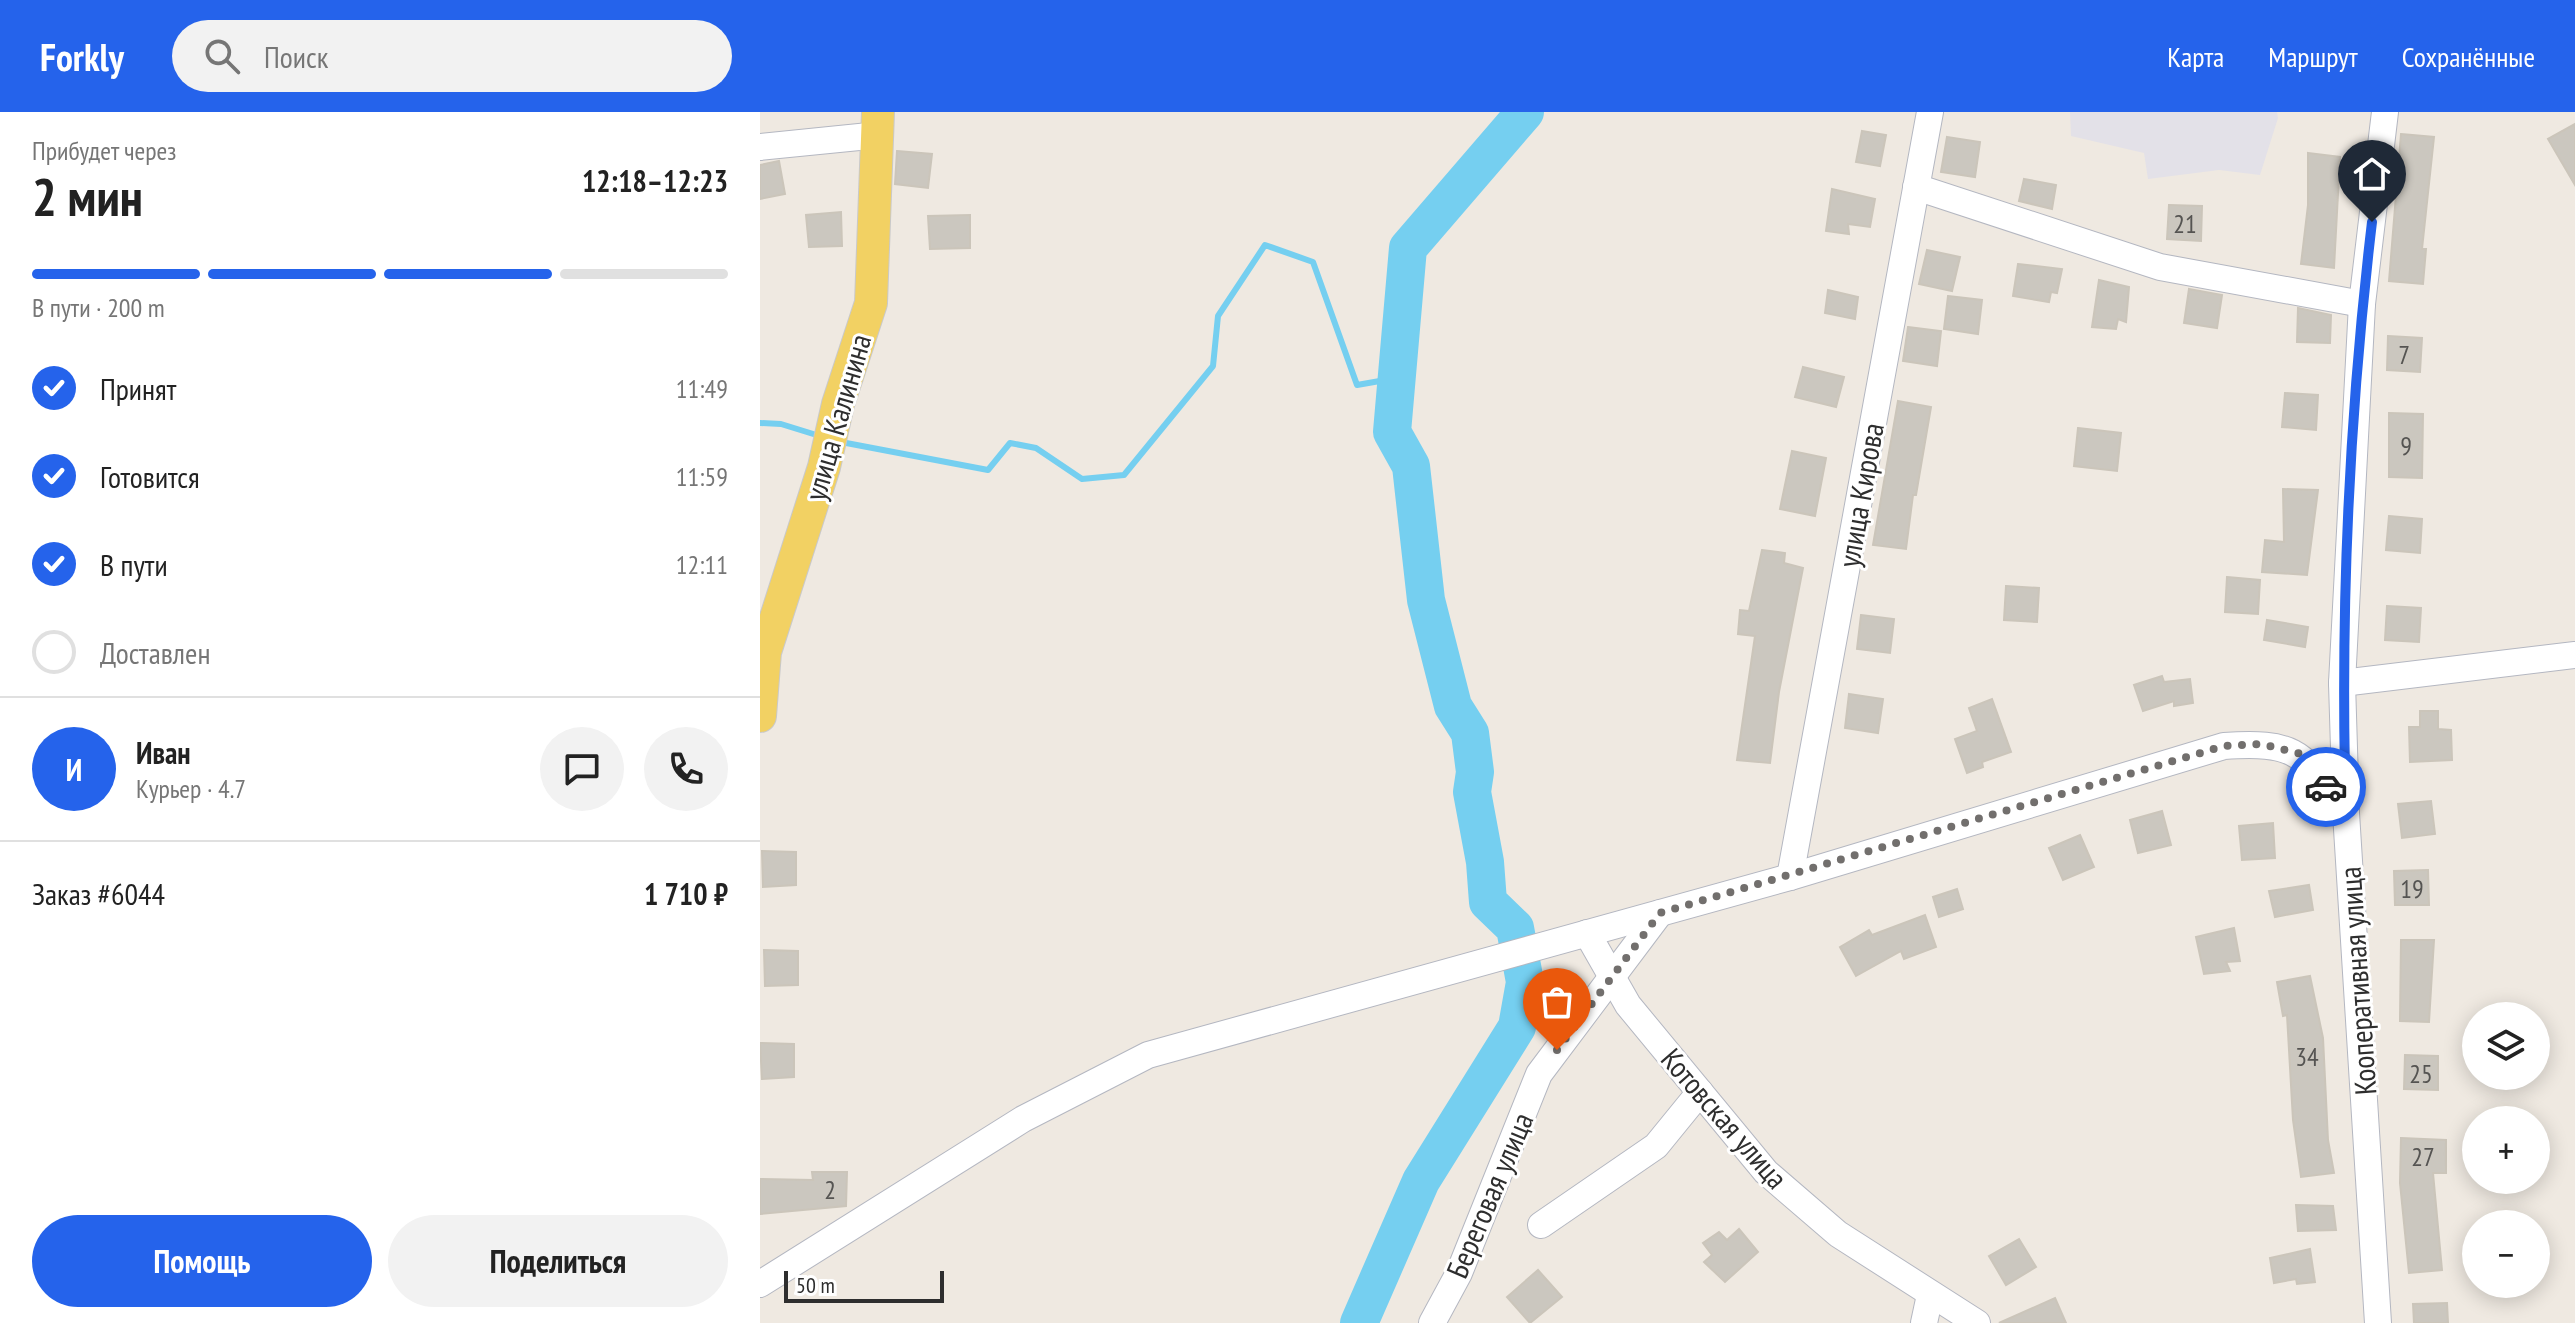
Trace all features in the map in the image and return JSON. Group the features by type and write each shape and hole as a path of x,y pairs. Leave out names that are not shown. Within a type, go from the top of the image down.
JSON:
{"main road":[{"name":"улица Калинина","path":"760,716 765,652 824,467 838,404 871,303 879,124"}],"street":[{"name":"улица Кирова","path":"1790,877 1930,112"},
{"name":"Кооперативная улица","path":"2378,1323 2346,813 2342,683 2362,304 2385,112"},
{"path":"760,147 879,124"},
{"path":"1916,187 2160,267 2362,304"},
{"path":"2342,683 2575,655"},
{"path":"760,1284 1023,1119 1148,1055 1790,877 2224,746 2261,744 2301,754 2346,813"},
{"name":"Береговая улица","path":"1432,1323 1459,1273 1539,1074 1660,913"},
{"name":"Котовская улица","path":"1582,935 1628,1005 1766,1172 1838,1234 1977,1323"},
{"path":"1541,1225 1656,1146 1700,1092"},
{"path":"1924,1323 1930,1295"}],"shaded area":[{"path":"2070,112 2277,112 2278,118 2260,175 2219,170 2148,179 2144,153 2071,136"}],"building":[{"path":"2575,124 2575,185 2548,139"},
{"path":"1862,131 1886,135 1880,166 1856,162"},
{"path":"2401,134 2434,137 2422,249 2426,249 2423,284 2389,281"},
{"path":"1947,137 1980,142 1975,177 1941,172"},
{"path":"897,151 932,154 928,188 895,184"},
{"path":"2308,153 2340,157 2334,268 2301,264 2308,205"},
{"path":"779,161 785,194 760,199 760,165"},
{"path":"2024,179 2056,185 2052,209 2019,201"},
{"path":"1832,189 1875,199 1870,227 1848,224 1849,234 1826,231"},
{"path":"2169,205 2202,206 2201,241 2167,239"},
{"path":"841,212 842,246 809,247 806,215"},
{"path":"970,215 970,248 930,249 928,216"},
{"path":"1927,250 1960,257 1952,291 1919,284"},
{"path":"2018,264 2062,269 2057,293 2051,292 2049,302 2013,296"},
{"path":"2099,280 2129,287 2126,322 2118,319 2116,329 2092,327"},
{"path":"2189,289 2222,295 2217,328 2184,323"},
{"path":"1828,290 1858,297 1855,319 1825,313"},
{"path":"1948,296 1982,300 1978,334 1944,329"},
{"path":"2298,308 2331,315 2330,343 2297,342"},
{"path":"1908,327 1941,331 1937,366 1903,361"},
{"path":"2388,336 2422,338 2420,372 2387,370"},
{"path":"1803,367 1844,377 1836,407 1795,397"},
{"path":"2285,393 2318,395 2316,430 2282,427"},
{"path":"1898,401 1931,407 1916,495 1913,495 1906,549 1873,545"},
{"path":"2389,413 2423,414 2422,478 2389,477"},
{"path":"2078,428 2121,433 2117,471 2074,466"},
{"path":"1792,451 1826,458 1815,516 1780,509"},
{"path":"2283,489 2318,490 2307,575 2262,572 2265,540 2284,542"},
{"path":"2389,516 2422,519 2420,553 2386,550"},
{"path":"1762,550 1785,553 1784,563 1803,568 1779,692 1770,763 1737,760 1755,636 1738,634 1740,610 1749,611"},
{"path":"2227,577 2260,580 2258,614 2225,612"},
{"path":"2006,586 2039,588 2037,622 2004,620"},
{"path":"2387,606 2421,608 2419,642 2385,640"},
{"path":"1861,615 1894,619 1890,653 1857,649"},
{"path":"2267,620 2308,627 2305,647 2264,640"},
{"path":"2162,676 2164,682 2190,679 2193,703 2174,706 2174,701 2143,711 2134,685"},
{"path":"1849,694 1883,699 1878,733 1845,728"},
{"path":"1992,699 2011,752 1982,762 1983,767 1967,773 1955,739 1977,731 1969,708"},
{"path":"2420,711 2438,711 2438,729 2451,730 2452,760 2410,762 2409,727 2420,727"},
{"path":"2431,801 2435,834 2402,838 2398,804"},
{"path":"2162,811 2171,845 2138,853 2130,820"},
{"path":"2273,823 2275,858 2242,860 2239,826"},
{"path":"2080,835 2094,867 2063,880 2049,848"},
{"path":"762,851 796,852 796,885 763,887"},
{"path":"2428,870 2429,905 2395,905 2394,871"},
{"path":"2309,885 2313,910 2275,917 2269,891"},
{"path":"1957,889 1963,909 1939,917 1933,897"},
{"path":"1925,915 1936,947 1904,959 1901,951 1856,976 1840,947 1869,930 1872,935"},
{"path":"2234,928 2240,961 2226,962 2230,971 2204,974 2196,937"},
{"path":"2401,940 2434,940 2429,1022 2400,1021"},
{"path":"764,950 798,951 798,985 765,986"},
{"path":"2310,976 2323,1038 2328,1140 2334,1173 2301,1177 2293,1120 2287,1015 2283,1016 2277,982"},
{"path":"760,1043 794,1044 794,1077 762,1079"},
{"path":"2405,1055 2438,1056 2438,1090 2404,1089"},
{"path":"2401,1138 2446,1140 2446,1173 2433,1173 2442,1270 2409,1273 2400,1183"},
{"path":"812,1172 847,1172 846,1206 760,1214 760,1179 813,1180"},
{"path":"2296,1205 2333,1206 2336,1230 2298,1231"},
{"path":"1739,1229 1758,1252 1725,1282 1704,1262 1712,1255 1703,1243 1719,1232 1727,1240"},
{"path":"2019,1239 2036,1267 2006,1285 1989,1256"},
{"path":"2310,1249 2315,1282 2297,1284 2296,1279 2274,1283 2270,1258"},
{"path":"1538,1270 1562,1297 1530,1323 1507,1297"},
{"path":"2055,1298 2066,1323 1999,1323"},
{"path":"2447,1303 2448,1323 2414,1323 2413,1304"}],"waterway":[{"path":"1359,1323 1421,1181 1517,1027 1525,982 1515,928 1488,902 1485,862 1472,792 1475,772 1470,733 1453,706 1426,600 1411,466 1392,432 1408,248 1525,112"},
{"path":"841,442 988,470 1010,443 1036,448 1082,479 1124,475 1213,366 1218,316 1265,245 1313,262 1357,385 1397,378"},
{"path":"760,423 781,424 823,437"}],"way so far":[{"path":"1557,1050 1660,913 2224,746 2261,744 2301,754 2326,787"}],"route":[{"path":"2326,787 2346,813 2342,683 2362,304 2372,222"}]}
